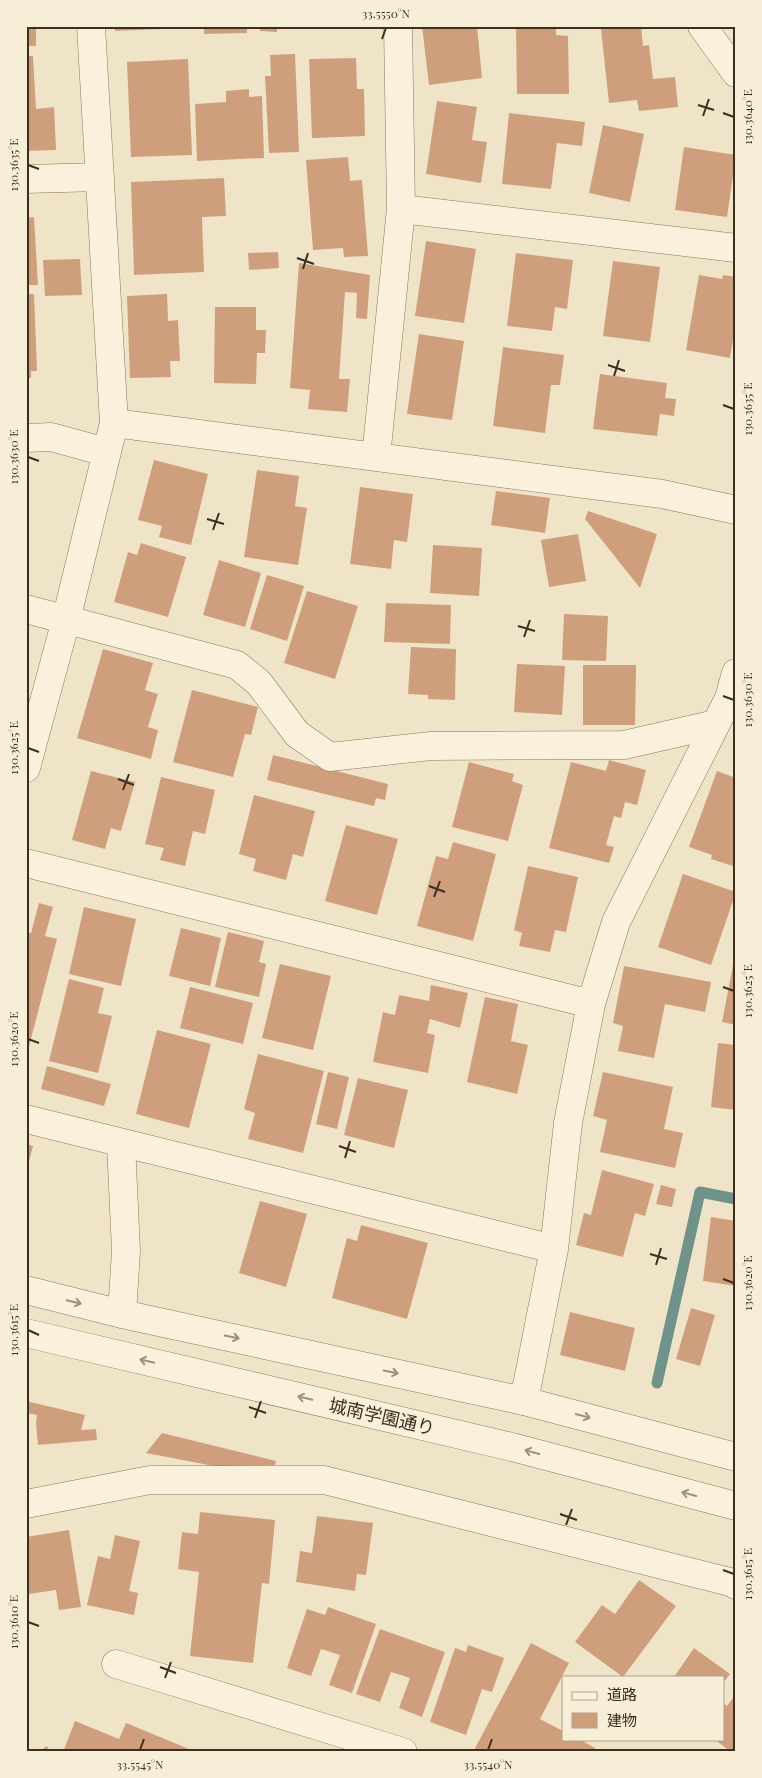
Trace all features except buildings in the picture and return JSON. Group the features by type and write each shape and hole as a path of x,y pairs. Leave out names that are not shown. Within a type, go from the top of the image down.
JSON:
{"street":[{"path":"26,768 66,620 114,423 91,26"},
{"path":"376,457 401,209 398,26"},
{"path":"702,26 736,73"},
{"path":"26,179 100,177"},
{"path":"401,209 736,248"},
{"path":"114,423 662,494 736,510"},
{"path":"26,438 51,437 106,452"},
{"path":"26,609 237,665 259,683 297,734 330,757 430,746 624,745 716,724"},
{"path":"524,1401 554,1249 568,1123 591,1004 616,922 729,698 736,673"},
{"path":"26,863 591,1004"},
{"path":"26,1119 554,1249"},
{"path":"121,1143 126,1251 122,1314"},
{"path":"26,1290 122,1314 524,1401 736,1457"},
{"name":"城南学園通り","path":"26,1333 512,1447 736,1506"},
{"path":"26,1504 150,1480 324,1480 720,1579 736,1585"},
{"path":"116,1664 395,1751"}],"waterway":[{"path":"657,1383 700,1192 736,1199"}]}
